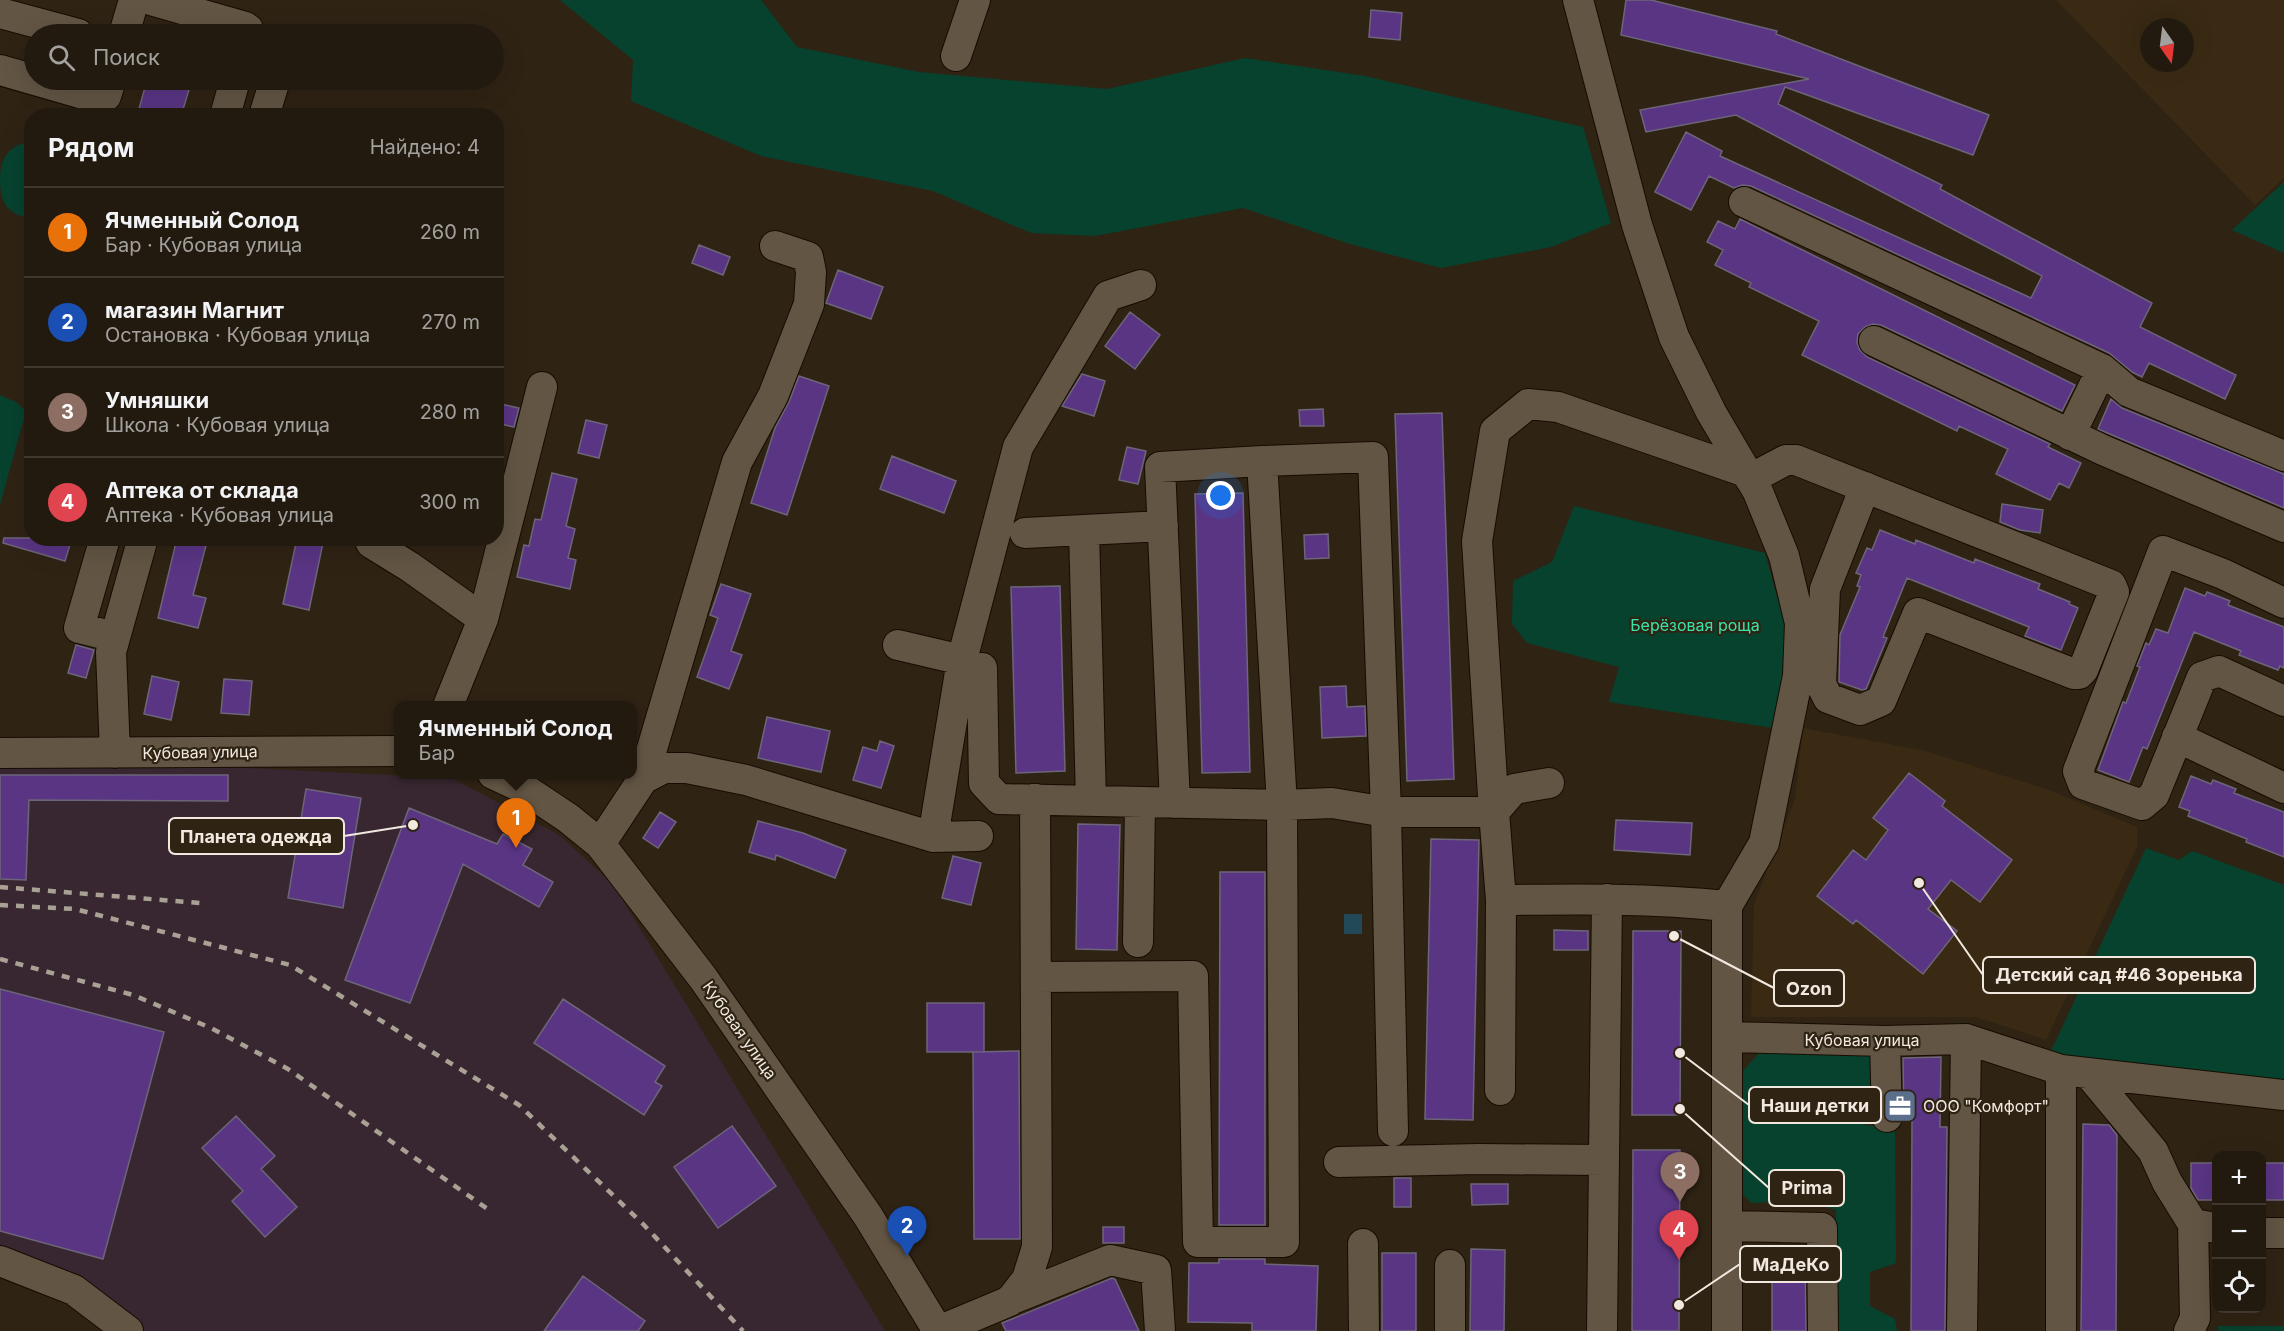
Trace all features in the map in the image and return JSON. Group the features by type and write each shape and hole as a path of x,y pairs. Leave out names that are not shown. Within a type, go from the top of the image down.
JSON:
{"street":[{"path":"127,24 134,0"},
{"path":"152,0 235,24"},
{"path":"956,56 975,0"},
{"path":"1578,0 1637,225 1674,337 1710,412 1758,492 1784,556 1800,623 1798,676 1764,843 1727,906 1727,1331"},
{"path":"0,13 41,24"},
{"path":"0,70 24,77"},
{"path":"70,90 101,99 106,96 108,90"},
{"path":"227,108 232,90"},
{"path":"266,108 272,90"},
{"path":"1744,202 2102,369 2129,392 2284,456"},
{"path":"600,844 643,779 737,462 773,396 809,304 811,272 808,257 775,246"},
{"path":"933,837 1018,447 1108,296 1141,285"},
{"path":"1874,341 2070,435 2284,527"},
{"path":"2070,435 2102,369"},
{"path":"504,536 542,387"},
{"path":"1500,1090 1501,900 1477,542 1495,431 1528,404 1558,407 1748,475 1791,459 1865,487 2111,585 2114,592 2083,670 2079,674 2074,674 1918,613 1881,701 1860,710 1828,698 1821,684 1825,589 1865,487"},
{"path":"1175,802 1160,467 1374,458 1386,812 1393,1131"},
{"path":"1035,977 1193,976 1198,1242 1284,1242 1282,805 1262,461"},
{"path":"1025,533 1163,526"},
{"path":"1084,530 1091,801"},
{"path":"103,546 79,628 115,637"},
{"path":"115,753 111,656 141,546"},
{"path":"376,546 410,567 483,619"},
{"path":"450,701 483,619 502,546"},
{"path":"2284,603 2223,574 2163,551 2078,771 2083,784 2142,805 2154,795 2202,677 2219,671 2284,701"},
{"path":"898,645 972,664"},
{"path":"972,664 984,783 999,799 1282,805 1332,803 1386,812 1494,813"},
{"path":"2178,737 2284,788"},
{"name":"Кубовая улица","path":"0,753 394,751"},
{"path":"643,779 664,768 697,770 746,780 933,837 978,837"},
{"name":"Кубовая улица","path":"504,779 523,788 600,844 710,987 868,1216 938,1331"},
{"path":"1494,813 1514,789 1549,783"},
{"path":"1010,1300 1027,1279 1037,1247 1035,799"},
{"path":"1137,942 1140,802"},
{"path":"1501,900 1607,898 1683,901 1727,906"},
{"path":"1602,1331 1607,898"},
{"name":"Кубовая улица","path":"1727,1038 1885,1041 1966,1039 2075,1072 2284,1095"},
{"path":"1962,1331 1966,1039"},
{"path":"1885,1041 1887,1118"},
{"path":"2075,1072 2153,1151 2167,1182 2205,1226 2194,1318 2189,1331"},
{"path":"2061,1331 2075,1072"},
{"path":"1339,1162 1479,1159 1603,1160"},
{"path":"1728,1226 1822,1228 1823,1331"},
{"path":"2266,1233 2284,1233"},
{"path":"1363,1244 1364,1331"},
{"path":"938,1331 1110,1260 1156,1270 1160,1331"},
{"path":"0,1261 74,1290 128,1331"},
{"path":"1450,1265 1450,1331"}],"shaded area":[{"path":"2056,0 2284,0 2284,178 2255,205"},
{"path":"1803,728 1926,751 2049,790 2137,827 2137,847 2046,1040 1976,1017 1751,1017 1754,904 1795,799"},
{"path":"0,761 227,767 394,775 394,779 454,779 559,835 613,884 885,1331 143,1331 0,1254"}],"green space":[{"path":"560,0 761,0 797,47 919,72 1107,89 1245,58 1365,76 1583,127 1611,223 1551,247 1441,268 1350,244 1243,208 1095,236 1031,233 933,191 761,156 631,101 633,60"},
{"path":"23,143 24,217 7,207 0,188 0,172 4,159 11,150"},
{"path":"2284,182 2284,253 2232,230"},
{"path":"0,395 16,402 24,409 24,418 0,505"},
{"name":"Берёзовая роща","path":"1574,506 1765,553 1785,626 1784,677 1773,728 1609,702 1619,667 1527,643 1512,624 1513,581 1552,562"},
{"path":"2146,848 2179,860 2192,851 2284,885 2284,1085 2068,1061 2051,1051"},
{"path":"1871,1049 1877,1100 1865,1108 1865,1125 1895,1128 1896,1263 1870,1272 1870,1306 1895,1319 1897,1331 1835,1331 1836,1210 1806,1201 1751,1203 1743,1194 1741,1073 1760,1052"},
{"path":"2218,1326 2284,1326 2284,1331 2218,1331"}],"water":[{"path":"1344,914 1362,914 1362,934 1344,934"}],"building":[{"path":"1626,0 1651,0 1777,31 1776,34 1989,115 1973,155 1785,87 1778,104 1942,185 1940,189 2152,303 2140,327 2236,375 2225,399 2149,363 2142,377 2132,372 2109,353 1751,186 1742,185 1734,188 1709,176 1691,210 1655,192 1686,132 1722,151 1720,156 2031,298 2042,276 1736,115 1646,132 1640,110 1809,79 1621,35"},
{"path":"1371,10 1402,13 1400,40 1369,37"},
{"path":"144,90 189,90 183,108 139,108"},
{"path":"1740,219 2075,385 2062,411 1881,325 1873,324 1865,327 1858,334 1857,343 1867,357 2050,444 2048,447 2081,463 2069,488 2059,483 2050,500 1996,474 2008,449 1959,426 1957,431 1802,355 1819,321 1749,287 1751,283 1715,265 1723,250 1707,242 1718,221 1735,229"},
{"path":"699,245 730,257 723,275 692,263"},
{"path":"838,270 883,287 871,319 826,303"},
{"path":"1130,312 1160,335 1135,369 1105,346"},
{"path":"1082,374 1105,381 1094,416 1062,406"},
{"path":"799,376 829,386 787,515 751,503 775,428 789,402"},
{"path":"2111,399 2122,408 2284,474 2284,508 2098,429"},
{"path":"504,405 519,408 514,427 504,425"},
{"path":"1323,409 1324,426 1300,426 1299,410"},
{"path":"1442,413 1454,779 1407,781 1395,414"},
{"path":"586,420 607,425 599,458 578,453"},
{"path":"1127,447 1146,451 1138,484 1119,480"},
{"path":"892,456 956,481 944,513 880,489"},
{"path":"552,473 577,479 566,526 575,529 568,558 576,560 570,589 517,577 524,545 529,546 535,519 541,520"},
{"path":"1243,493 1250,772 1202,773 1195,494"},
{"path":"2002,504 2043,510 2040,533 2020,530 2000,522"},
{"path":"1880,530 1915,544 1916,540 1974,563 1975,559 2040,584 2038,589 2070,602 2069,604 2078,608 2061,650 2025,636 2029,627 1907,578 1883,637 1887,638 1866,689 1862,690 1839,682 1840,635 1860,587 1857,586 1861,575 1856,573 1867,548 1872,550"},
{"path":"1328,534 1329,558 1305,559 1304,535"},
{"path":"4,538 24,538 24,546 70,546 65,561 3,543"},
{"path":"175,546 206,546 193,595 206,598 198,628 158,618"},
{"path":"295,546 322,546 309,610 283,604"},
{"path":"721,584 751,594 731,651 742,655 729,689 697,677 718,618 710,615"},
{"path":"1060,586 1065,771 1016,773 1011,587"},
{"path":"2185,588 2205,596 2207,592 2230,601 2228,605 2284,627 2284,668 2280,666 2278,670 2239,655 2241,651 2194,632 2147,749 2143,747 2129,782 2098,770 2123,702 2126,703 2140,667 2137,666 2146,643 2149,645 2156,629 2168,633"},
{"path":"76,645 94,650 86,678 68,673"},
{"path":"152,676 179,682 171,720 144,714"},
{"path":"224,679 252,681 249,715 221,713"},
{"path":"1346,686 1347,707 1365,706 1366,736 1322,738 1320,687"},
{"path":"767,717 830,731 821,772 758,758"},
{"path":"880,741 894,746 881,788 853,780 863,747 877,751"},
{"path":"1909,773 1945,801 1942,806 2012,860 1980,902 1951,880 1928,909 1957,931 1923,974 1856,920 1853,924 1817,896 1853,850 1866,860 1888,830 1873,818"},
{"path":"0,775 228,775 228,801 29,800 26,880 0,879"},
{"path":"2191,776 2211,784 2213,780 2236,789 2234,793 2284,812 2284,857 2246,842 2247,839 2188,816 2190,811 2179,807"},
{"path":"306,789 361,798 343,908 288,898"},
{"path":"409,808 497,844 503,834 532,849 523,865 553,882 539,907 463,864 410,1003 345,980"},
{"path":"660,812 676,822 658,848 643,838"},
{"path":"1616,820 1692,823 1690,855 1614,850"},
{"path":"758,821 803,833 846,850 835,878 776,855 775,860 749,852"},
{"path":"1078,824 1120,825 1117,950 1076,949"},
{"path":"1431,839 1479,840 1473,1120 1425,1119"},
{"path":"953,856 981,863 971,905 942,898"},
{"path":"1220,872 1265,872 1265,1225 1219,1225"},
{"path":"1554,930 1588,931 1588,950 1554,950"},
{"path":"1633,931 1681,931 1680,1115 1632,1115"},
{"path":"0,989 164,1032 103,1259 0,1231"},
{"path":"563,999 665,1066 655,1082 662,1086 644,1115 534,1043"},
{"path":"927,1003 984,1003 984,1052 927,1052"},
{"path":"1019,1051 1020,1239 974,1239 973,1052"},
{"path":"1941,1057 1940,1127 1947,1127 1945,1331 1911,1331 1912,1119 1904,1119 1903,1058"},
{"path":"236,1116 275,1156 261,1169 297,1207 265,1237 232,1201 243,1191 202,1148"},
{"path":"2083,1124 2109,1125 2117,1135 2116,1331 2081,1331"},
{"path":"732,1126 776,1186 718,1228 674,1167"},
{"path":"1633,1150 1680,1150 1679,1331 1632,1331"},
{"path":"2191,1163 2212,1163 2212,1200 2198,1200 2191,1188"},
{"path":"2266,1163 2284,1163 2284,1200 2266,1200"},
{"path":"1394,1178 1411,1178 1411,1207 1394,1207"},
{"path":"1471,1184 1508,1184 1508,1204 1472,1205"},
{"path":"1103,1227 1124,1227 1124,1243 1103,1243"},
{"path":"1471,1249 1505,1250 1504,1331 1470,1331"},
{"path":"1772,1249 1805,1249 1806,1331 1772,1331"},
{"path":"1382,1253 1416,1253 1416,1331 1382,1331"},
{"path":"1219,1259 1265,1259 1265,1264 1318,1266 1316,1331 1252,1331 1252,1323 1188,1322 1189,1263 1219,1263"},
{"path":"583,1276 645,1321 638,1331 544,1331"},
{"path":"1112,1278 1115,1279 1139,1331 1006,1331 1002,1323"}],"railway":[{"path":"0,887 200,903"},
{"path":"0,905 75,909 290,965 519,1105 644,1225 743,1331"},
{"path":"0,959 133,995 211,1028 288,1069 489,1210"}],"place":[{"name":"Планета одежда","path":"413,825"},
{"name":"Ячменный Солод","path":"516,848"},
{"name":"Детский сад #46 Зоренька","path":"1919,883"},
{"name":"Ozon","path":"1674,936"},
{"name":"Наши детки","path":"1680,1053"},
{"name":"ООО \"Комфорт\"","path":"1900,1106"},
{"name":"Prima","path":"1680,1109"},
{"name":"Умняшки","path":"1680,1202"},
{"name":"магазин Магнит","path":"907,1256"},
{"name":"Аптека от склада","path":"1679,1260"},
{"name":"МаДеКо","path":"1679,1305"}]}
